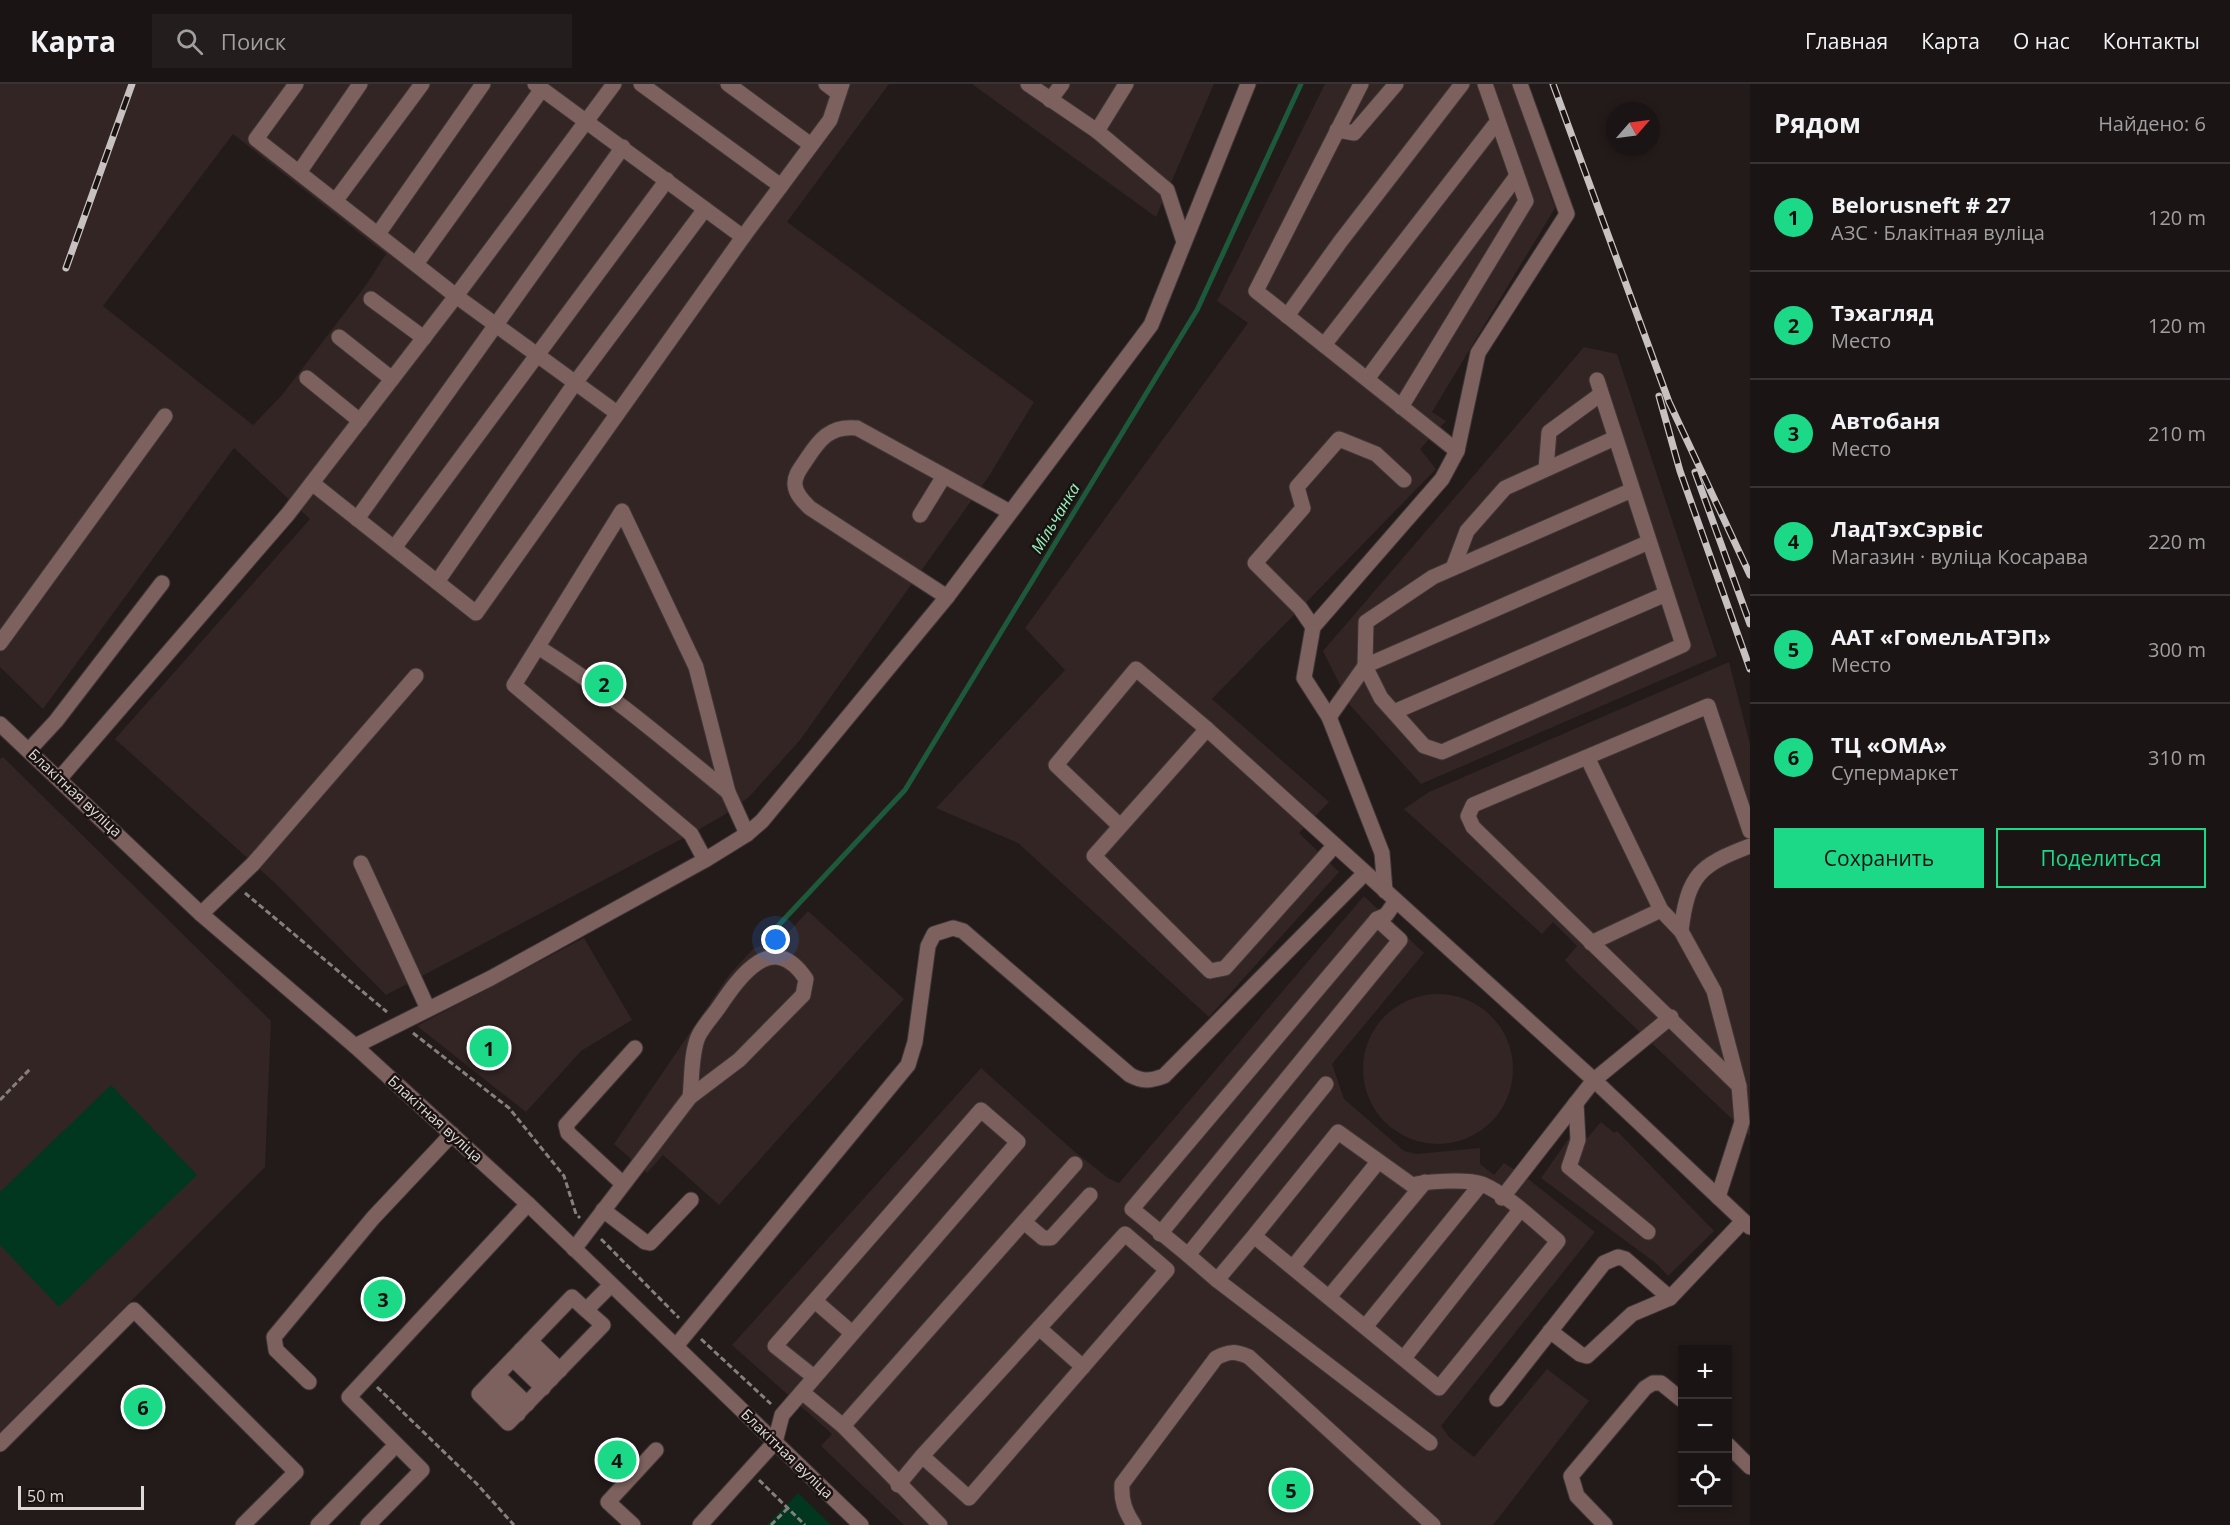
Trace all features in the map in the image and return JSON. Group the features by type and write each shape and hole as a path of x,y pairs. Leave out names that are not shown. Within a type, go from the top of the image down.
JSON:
{"street":[{"path":"296,84 256,139 300,171 456,296 617,413"},
{"path":"300,171 360,84"},
{"path":"336,200 422,84"},
{"path":"378,234 483,84"},
{"path":"60,778 312,483 456,296 614,84"},
{"path":"641,84 781,186"},
{"path":"728,84 811,145"},
{"path":"1028,84 1096,131 1167,190 1183,239"},
{"path":"1050,100 1062,84"},
{"path":"1096,131 1126,84"},
{"path":"355,1046 491,978 705,860 747,834 762,821 947,597 1151,325 1183,239 1248,84"},
{"path":"1360,84 1256,291 1457,451"},
{"path":"1337,130 1354,133 1396,84"},
{"path":"1287,316 1340,242 1462,84"},
{"path":"1401,406 1526,201 1485,84"},
{"path":"1430,1443 1217,1280 1132,1209 1377,919 1386,915 1390,896 1382,852 1329,717 1304,678 1313,627 1442,479 1457,451 1478,353 1567,214 1520,84"},
{"path":"416,264 538,86 743,237"},
{"path":"312,483 476,613 836,110 836,87"},
{"path":"1323,345 1497,122"},
{"path":"357,519 623,147"},
{"path":"1367,379 1516,177"},
{"path":"394,548 667,180"},
{"path":"437,582 575,383 705,209"},
{"path":"371,299 424,338"},
{"path":"339,337 392,379"},
{"path":"307,378 360,421"},
{"path":"1546,469 1550,432 1599,387 1683,645 1442,752 1424,746 1381,698 1365,666 1366,622 1433,576 1632,490"},
{"path":"0,642 165,416"},
{"path":"947,597 810,508 801,499 795,487 796,476 819,439 844,427 857,429 1010,512"},
{"path":"1453,568 1467,531 1504,488 1615,438"},
{"path":"1313,627 1300,608 1255,563 1303,508 1297,488 1339,439 1376,454 1404,480"},
{"path":"921,514 944,476"},
{"path":"705,860 691,834 514,685 622,511 696,667 728,792 747,834"},
{"path":"1329,717 1365,666 1649,542"},
{"path":"29,750 56,721 162,583"},
{"path":"1394,712 1666,594"},
{"path":"538,646 569,666 728,792"},
{"path":"1120,826 1056,765 1136,669 1207,729 1335,844 1594,1080 1747,1224 1671,1298 1632,1314 1587,1356 1580,1354 1550,1332"},
{"path":"201,914 253,864 416,676"},
{"path":"1739,1086 1671,1017 1591,943 1473,827 1467,816 1473,805 1588,759 1708,706 1750,831"},
{"path":"1207,729 1094,856 1210,971 1225,968 1335,844"},
{"name":"Блакітная вуліца","path":"3,733 29,750 201,914 355,1046 528,1204 861,1525"},
{"path":"1588,759 1661,910 1681,931 1714,991 1739,1086 1742,1122 1718,1197"},
{"path":"1681,931 1683,912 1698,873 1713,860 1750,846"},
{"path":"361,862 428,1009"},
{"path":"676,1346 908,1065 915,1042 928,946 934,934 953,928 963,931 1130,1075 1141,1081 1153,1080 1164,1076 1365,873"},
{"path":"1591,943 1661,910"},
{"path":"1160,1234 1400,940 1377,919"},
{"path":"573,1249 690,1097 740,1060 803,994 806,979 791,963 779,958 765,959 752,965 741,976 699,1036 690,1097"},
{"path":"1502,1198 1594,1080 1671,1017"},
{"path":"623,1184 568,1133 566,1125 635,1048"},
{"path":"1188,1255 1326,1084"},
{"path":"1576,1103 1578,1140 1569,1167 1648,1232"},
{"path":"700,1525 775,1442 782,1415 1018,1142 981,1110 776,1346 814,1377"},
{"path":"1217,1280 1338,1132 1412,1185 1425,1182 1481,1184 1520,1210 1558,1240 1439,1388 1254,1236"},
{"path":"309,1382 276,1350 274,1337 373,1218 452,1134"},
{"path":"1293,1267 1378,1162"},
{"path":"843,1426 1076,1164"},
{"path":"1329,1297 1425,1182"},
{"path":"1365,1327 1481,1184"},
{"path":"1024,1222 1043,1238 1051,1238 1090,1196"},
{"path":"603,1210 645,1242 650,1243 691,1200"},
{"path":"368,1525 422,1470 349,1397 528,1204"},
{"path":"1404,1358 1520,1210"},
{"path":"898,1485 922,1456 1125,1234 1167,1270 969,1498 922,1456"},
{"path":"1497,1399 1604,1263 1611,1259 1624,1259 1671,1298"},
{"path":"586,1310 611,1284"},
{"path":"572,1297 586,1310 603,1325 508,1423 479,1394 572,1297"},
{"path":"815,1301 852,1333"},
{"path":"0,1444 134,1310 296,1472 243,1525"},
{"path":"1039,1328 1083,1367"},
{"path":"521,1350 551,1379"},
{"path":"521,1350 551,1379"},
{"path":"1134,1525 1123,1503 1122,1484 1216,1358 1227,1352 1237,1351 1249,1357 1431,1524"},
{"path":"493,1380 523,1409"},
{"path":"1605,1525 1577,1496 1570,1476 1645,1388 1653,1383 1661,1383 1682,1399"},
{"path":"802,1392 843,1426 898,1485 940,1525"},
{"path":"318,1525 396,1445"},
{"path":"1732,1448 1750,1467"},
{"path":"633,1525 608,1502 656,1450"}],"path":[{"path":"232,882 400,1023 509,1108 564,1176 576,1214 690,1329 782,1415"},
{"path":"0,1100 31,1068"},
{"path":"367,1378 476,1483 514,1525"},
{"path":"749,1470 805,1525"},
{"path":"771,1525 788,1508"}],"shaded area":[{"path":"0,84 889,84 787,222 1034,402 989,476 800,740 749,797 691,834 386,995 274,882 115,739 310,519 234,448 43,709 0,667","holes":["233,134 386,254 366,285 282,395 253,425 103,306"]},
{"path":"972,84 1214,84 1156,217"},
{"path":"1325,84 1513,84 1555,208 1432,412 1446,421 1420,449 1436,469 1212,699 1329,802 1299,833 1339,872 1209,1017 1018,843 936,808 1065,670 1025,628 1248,323 1217,301"},
{"path":"1584,347 1617,354 1717,656 1421,784 1350,705 1323,651"},
{"path":"1729,662 1750,744 1750,1136 1574,970 1565,960 1577,946 1553,922 1542,934 1404,809 1429,792"},
{"path":"3,757 271,1021 265,1167 0,1432 0,759"},
{"path":"1364,896 1424,953 1332,1064 1344,1099 1404,1151 1416,1154 1480,1148 1480,1164 1494,1175 1504,1163 1527,1178 1595,1232 1441,1426 1449,1437 1474,1457 1547,1369 1589,1401 1493,1525 904,1525 821,1446 832,1434 732,1345 981,1068 1075,1152 1108,1178 1119,1183"},
{"path":"808,911 904,999 719,1205 663,1155 647,1173 614,1144 729,975 753,949 786,935"},
{"path":"584,938 632,1020 581,1051 526,1112 417,1026"},
{"path":"1438,994 1467,999 1480,1006 1491,1016 1501,1027 1508,1040 1513,1069 1508,1098 1501,1111 1491,1122 1480,1132 1467,1139 1438,1144 1409,1139 1396,1132 1385,1122 1375,1111 1368,1098 1363,1069 1368,1040 1375,1027 1385,1016 1396,1006 1409,999"},
{"path":"1601,1122 1614,1133 1617,1131 1714,1231 1668,1276 1657,1264 1541,1178 1570,1137 1584,1142"}],"green space":[{"path":"111,1085 197,1175 59,1307 0,1245 0,1192"},
{"path":"798,1493 831,1525 767,1525"}],"waterway":[{"name":"Мільчанка","path":"775,929 905,790 1197,310 1301,84"}],"railway":[{"path":"66,268 132,84"},
{"path":"1553,84 1669,402 1750,575"},
{"path":"1659,396 1680,471 1750,669"},
{"path":"1695,472 1750,624"}],"place":[{"name":"Тэхагляд","path":"604,684"},
{"name":"Belorusneft # 27","path":"489,1048"},
{"name":"Автобаня","path":"383,1299"},
{"name":"ТЦ «ОМА»","path":"143,1407"},
{"name":"ЛадТэхСэрвіс","path":"617,1460"},
{"name":"ААТ «ГомельАТЭП»","path":"1291,1490"}]}
